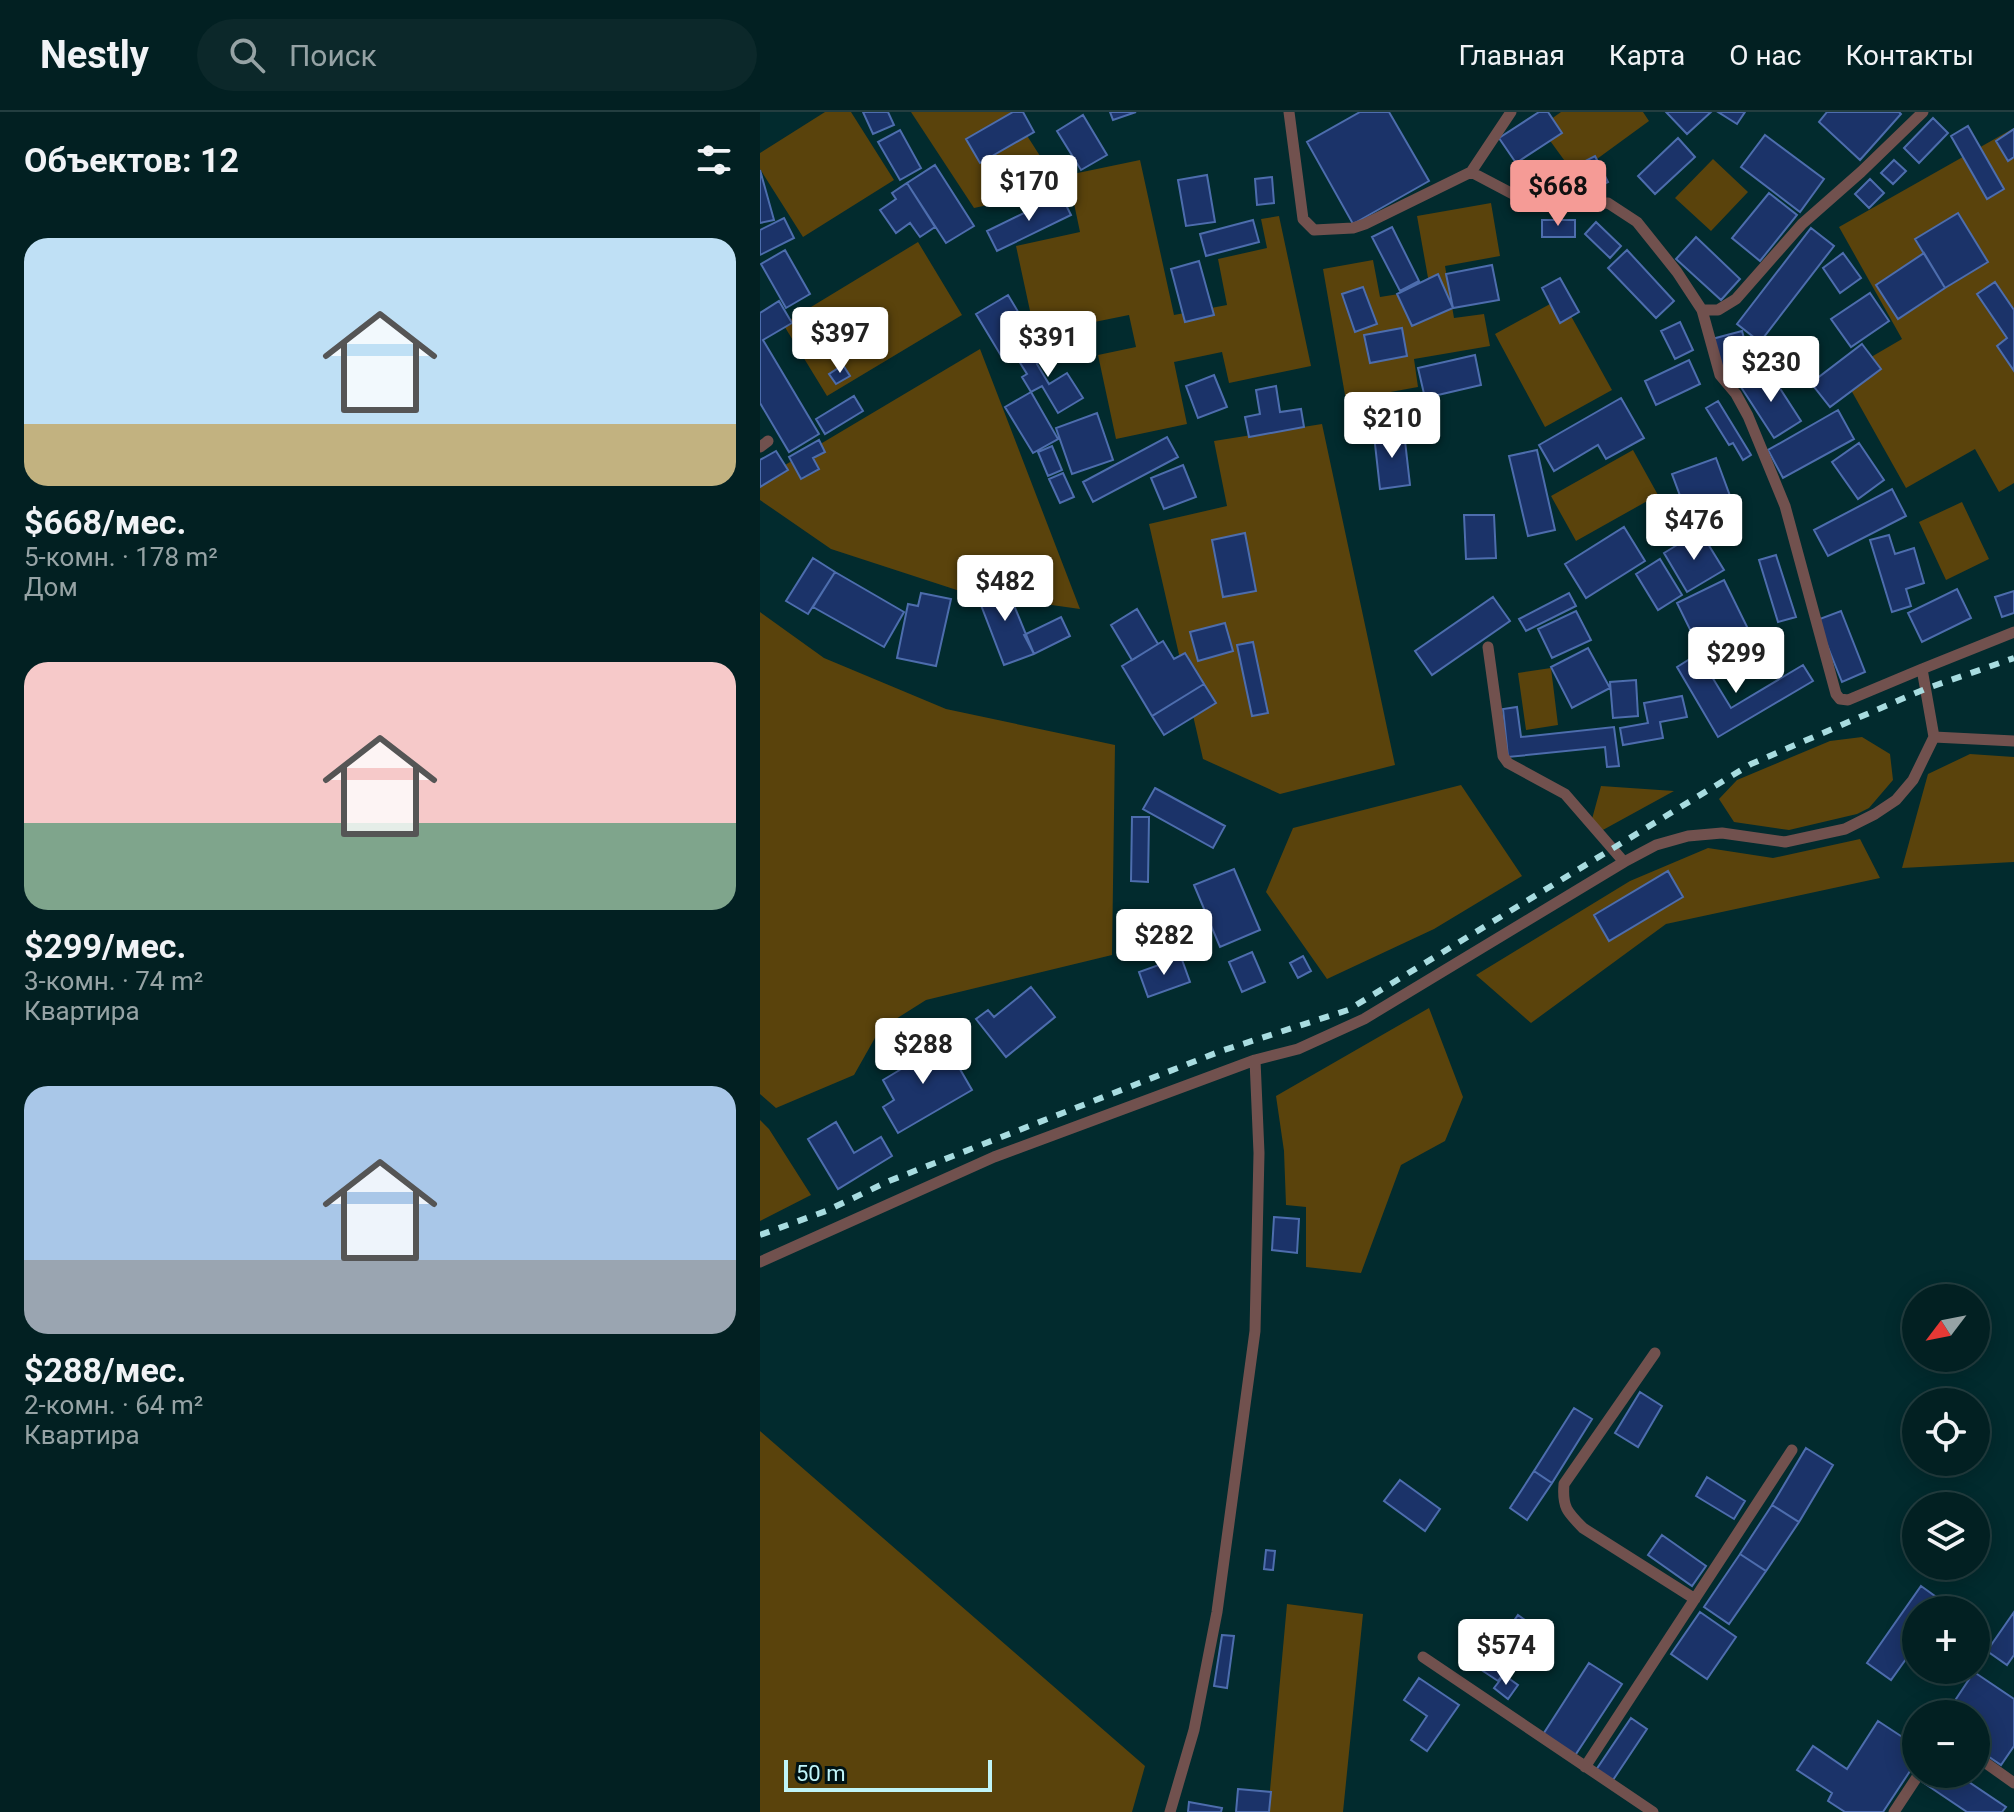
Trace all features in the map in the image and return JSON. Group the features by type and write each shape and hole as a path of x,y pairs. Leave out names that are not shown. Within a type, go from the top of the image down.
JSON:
{"lane":[{"path":"1289,112 1303,219 1314,230 1353,228 1365,224 1471,172 1511,112"},
{"path":"1702,310 1718,310 1736,299 1802,224 1923,112"},
{"path":"1471,172 1524,200 1557,206 1608,203 1637,222 1657,244 1702,310 1720,375 1736,394 1748,416 1785,506 1836,694 1840,699 1848,700 2014,632"},
{"path":"1488,647 1503,756 1508,763 1565,794 1624,862"},
{"path":"760,1262 994,1157 1255,1060 1298,1049 1364,1019 1656,845 1688,836 1722,833 1785,842 1845,829 1896,800 1913,780 1934,737 1922,669"},
{"path":"1934,737 2014,741"},
{"path":"1170,1812 1194,1730 1217,1612 1255,1331 1259,1153 1255,1060"},
{"path":"1655,1353 1564,1484 1563,1496 1567,1512 1583,1528 1695,1599"},
{"path":"1585,1767 1792,1450"},
{"path":"1423,1657 1653,1812"},
{"path":"1990,1766 2014,1783"},
{"path":"1894,1812 1910,1788"}],"shaded area":[{"path":"825,112 851,112 894,180 803,237 760,169 760,153"},
{"path":"911,112 1012,112 1061,189 974,208"},
{"path":"1561,112 1643,112 1649,121 1575,175 1540,127"},
{"path":"2014,128 2014,483 1999,492 1975,449 1906,488 1842,374 1902,339 1839,227"},
{"path":"1713,159 1748,192 1711,231 1675,198"},
{"path":"1140,160 1174,315 1227,305 1218,259 1267,248 1261,219 1279,216 1311,366 1229,383 1222,352 1174,362 1187,424 1116,439 1098,355 1136,347 1129,315 1035,334 1016,246 1080,232 1068,175"},
{"path":"1491,203 1500,256 1445,266 1454,318 1484,314 1490,346 1414,359 1418,387 1385,393 1391,428 1352,435 1323,269 1373,260 1380,297 1430,289 1417,216"},
{"path":"918,242 962,315 827,396 783,324"},
{"path":"1561,298 1612,390 1545,427 1495,334"},
{"path":"980,349 1080,609 966,593 831,549 760,500 760,480"},
{"path":"1322,424 1395,765 1280,794 1203,759 1149,524 1227,506 1214,441"},
{"path":"1633,450 1658,495 1576,541 1551,496"},
{"path":"1962,502 1989,559 1946,580 1919,522"},
{"path":"760,612 824,658 946,709 1115,745 1112,955 926,1000 880,1029 854,1075 776,1108 760,1094"},
{"path":"1551,668 1558,725 1526,730 1518,673"},
{"path":"1862,737 1890,754 1893,780 1869,808 1857,814 1789,830 1734,822 1719,799 1737,780 1830,741"},
{"path":"1970,754 2014,757 2014,862 1902,868 1928,774"},
{"path":"1461,785 1522,876 1434,929 1327,979 1266,892 1293,828"},
{"path":"1601,786 1674,791 1601,831 1592,819"},
{"path":"1860,839 1880,878 1666,924 1531,1023 1476,975 1630,881 1708,848 1773,858"},
{"path":"1429,1008 1463,1097 1445,1141 1401,1165 1361,1273 1306,1267 1306,1207 1286,1205 1284,1151 1276,1096"},
{"path":"760,1120 811,1195 760,1221"},
{"path":"760,1431 1145,1766 1132,1812 760,1812"},
{"path":"1287,1604 1363,1614 1343,1812 1268,1812"}],"building":[{"path":"863,112 888,112 894,125 873,134"},
{"path":"1013,112 1023,112 1034,132 980,163 966,139"},
{"path":"1110,112 1136,112 1113,120"},
{"path":"1360,112 1389,112 1429,181 1353,224 1307,142"},
{"path":"1539,112 1548,112 1562,133 1516,163 1499,138"},
{"path":"1666,112 1711,112 1687,134"},
{"path":"1718,112 1745,112 1737,124"},
{"path":"1827,112 1901,114 1860,160 1819,122"},
{"path":"1083,115 1107,155 1081,170 1057,131"},
{"path":"1933,118 1948,133 1919,163 1904,148"},
{"path":"1968,126 2004,189 1987,199 1951,136"},
{"path":"2014,129 2014,157 2008,161 1996,141"},
{"path":"900,130 921,168 900,180 878,142"},
{"path":"1765,135 1824,179 1800,212 1741,167"},
{"path":"1678,138 1695,157 1655,194 1638,176"},
{"path":"1595,156 1608,182 1567,203 1554,177"},
{"path":"1894,160 1906,171 1893,184 1881,173"},
{"path":"935,165 974,226 946,243 907,183"},
{"path":"760,170 774,220 760,223"},
{"path":"1518,173 1542,181 1537,197 1512,189"},
{"path":"1207,175 1215,222 1186,226 1178,180"},
{"path":"1272,177 1274,203 1257,205 1255,179"},
{"path":"1870,179 1884,193 1869,208 1855,194"},
{"path":"907,183 935,227 920,237 910,223 896,233 880,210 896,199 892,193"},
{"path":"1769,193 1797,215 1760,261 1732,238"},
{"path":"1061,195 1071,215 997,251 987,231"},
{"path":"1958,213 1988,262 1945,288 1915,239"},
{"path":"784,218 794,238 760,255 760,230"},
{"path":"1253,220 1259,242 1206,256 1200,234"},
{"path":"1542,220 1575,220 1575,237 1542,237"},
{"path":"1596,222 1621,246 1610,258 1585,234"},
{"path":"1392,227 1419,281 1400,291 1372,237"},
{"path":"1811,228 1834,246 1760,342 1737,324"},
{"path":"1696,237 1740,279 1721,300 1676,259"},
{"path":"785,250 810,294 786,308 761,264"},
{"path":"1627,250 1674,301 1656,318 1608,268"},
{"path":"1843,253 1861,278 1840,293 1823,268"},
{"path":"1924,253 1945,288 1898,319 1876,285"},
{"path":"1199,261 1214,315 1185,322 1171,269"},
{"path":"1492,265 1499,300 1453,308 1446,274"},
{"path":"1438,274 1453,308 1412,326 1397,294"},
{"path":"1560,278 1579,312 1560,323 1542,288"},
{"path":"1995,282 2014,310 2014,371 1997,346 2007,338 1977,294"},
{"path":"1363,287 1377,324 1355,332 1342,294"},
{"path":"1870,293 1889,321 1851,347 1831,319"},
{"path":"1008,295 1035,340 1003,359 976,314"},
{"path":"779,301 792,323 763,340 819,434 789,452 760,403 760,313"},
{"path":"1680,322 1693,350 1675,359 1661,331"},
{"path":"1402,328 1407,356 1370,363 1364,335"},
{"path":"1742,331 1753,371 1724,379 1712,339"},
{"path":"1045,341 1054,354 1037,364 1049,384 1067,373 1083,398 1058,413 1042,386 1031,392 1022,377 1027,374 1017,358"},
{"path":"1862,344 1881,369 1830,407 1811,383"},
{"path":"1475,355 1481,385 1425,398 1418,368"},
{"path":"1689,360 1700,384 1656,405 1645,381"},
{"path":"843,365 850,376 836,384 829,374"},
{"path":"1768,370 1801,421 1774,438 1741,387"},
{"path":"1214,375 1227,407 1198,418 1186,386"},
{"path":"1276,386 1280,412 1301,409 1304,427 1249,437 1245,417 1260,414 1256,390"},
{"path":"1031,392 1058,439 1033,453 1005,407"},
{"path":"854,396 863,411 825,434 816,419"},
{"path":"1621,398 1644,438 1606,459 1598,445 1554,471 1539,445"},
{"path":"1718,401 1751,455 1743,460 1733,443 1729,445 1706,408"},
{"path":"1838,410 1854,439 1783,478 1768,450"},
{"path":"1097,413 1113,460 1072,474 1056,428"},
{"path":"1404,432 1410,485 1380,489 1374,435"},
{"path":"1167,437 1178,457 1093,502 1083,482"},
{"path":"819,440 825,452 813,458 819,469 801,479 789,457"},
{"path":"1859,443 1884,480 1858,499 1832,462"},
{"path":"1052,446 1062,470 1048,476 1038,452"},
{"path":"1537,450 1555,530 1528,536 1509,456"},
{"path":"776,451 788,470 760,487 760,460"},
{"path":"1716,458 1736,512 1692,528 1672,474"},
{"path":"1183,465 1196,497 1164,509 1151,478"},
{"path":"1063,473 1074,497 1060,503 1049,479"},
{"path":"1892,489 1906,516 1828,556 1814,530"},
{"path":"1464,515 1494,515 1496,558 1466,559"},
{"path":"1624,527 1645,561 1586,598 1565,564"},
{"path":"1700,531 1724,570 1687,592 1664,553"},
{"path":"1245,533 1256,591 1223,597 1212,540"},
{"path":"1889,535 1895,554 1914,548 1924,583 1906,589 1911,606 1892,612 1870,540"},
{"path":"1776,555 1796,617 1778,622 1759,560"},
{"path":"813,558 835,572 808,614 786,601"},
{"path":"1660,559 1682,595 1658,610 1636,574"},
{"path":"835,572 904,612 884,647 813,607"},
{"path":"1724,580 1752,637 1705,660 1677,603"},
{"path":"1004,581 1034,654 1004,665 976,592"},
{"path":"1957,589 1971,618 1922,642 1908,613"},
{"path":"2014,591 2014,613 2002,617 1995,597"},
{"path":"921,593 951,599 936,666 897,658 908,604 918,606"},
{"path":"1569,593 1576,606 1526,631 1519,619"},
{"path":"1493,597 1510,621 1432,675 1415,651"},
{"path":"1137,609 1158,644 1132,660 1111,625"},
{"path":"1576,611 1591,640 1552,658 1538,629"},
{"path":"1841,611 1865,672 1842,682 1817,620"},
{"path":"1061,617 1070,636 1034,654 1024,635"},
{"path":"1225,623 1233,651 1198,661 1190,632"},
{"path":"1163,641 1174,659 1185,653 1204,684 1152,716 1122,666"},
{"path":"1253,642 1268,713 1252,716 1237,645"},
{"path":"1588,648 1610,688 1572,708 1551,667"},
{"path":"1698,654 1731,708 1803,665 1813,681 1718,737 1677,667"},
{"path":"1636,680 1638,716 1613,718 1610,682"},
{"path":"1204,684 1216,703 1164,735 1152,716"},
{"path":"1682,696 1687,717 1660,722 1663,738 1623,745 1620,728 1648,723 1644,703"},
{"path":"1517,707 1521,737 1614,727 1619,766 1607,767 1605,747 1508,757 1503,709"},
{"path":"1155,788 1225,826 1213,848 1143,809"},
{"path":"1132,817 1149,817 1148,882 1131,881"},
{"path":"1234,869 1260,930 1220,947 1194,885"},
{"path":"1668,871 1683,897 1609,941 1594,915"},
{"path":"1252,952 1265,982 1242,992 1229,962"},
{"path":"1303,956 1311,971 1298,978 1290,963"},
{"path":"1181,957 1190,982 1148,997 1139,972"},
{"path":"1031,987 1055,1017 1006,1057 976,1019 988,1010 994,1017"},
{"path":"919,1044 926,1057 946,1045 972,1090 898,1133 883,1107 894,1100 883,1080 903,1068 896,1057"},
{"path":"836,1122 854,1153 881,1137 892,1156 838,1189 808,1139"},
{"path":"1274,1217 1299,1219 1297,1253 1272,1250"},
{"path":"1640,1392 1662,1406 1638,1447 1615,1433"},
{"path":"1574,1408 1592,1419 1552,1483 1534,1471"},
{"path":"1806,1448 1833,1465 1799,1522 1772,1505"},
{"path":"1534,1471 1552,1483 1527,1520 1510,1508"},
{"path":"1707,1477 1745,1501 1734,1519 1696,1496"},
{"path":"1400,1480 1440,1509 1425,1531 1384,1501"},
{"path":"1772,1505 1799,1522 1766,1571 1740,1554"},
{"path":"1662,1535 1706,1566 1692,1586 1648,1555"},
{"path":"1266,1550 1275,1551 1273,1570 1264,1569"},
{"path":"1740,1554 1766,1571 1729,1624 1704,1607"},
{"path":"1921,1586 1935,1596 1914,1596"},
{"path":"1700,1612 1736,1637 1707,1679 1671,1654"},
{"path":"2014,1612 2014,1655 2007,1665 1990,1653 1990,1647"},
{"path":"1902,1613 1902,1665 1891,1680 1867,1663"},
{"path":"1518,1615 1536,1628 1498,1681 1480,1669"},
{"path":"1222,1635 1234,1636 1227,1688 1214,1686"},
{"path":"1589,1663 1622,1684 1574,1757 1542,1736"},
{"path":"1504,1675 1518,1685 1508,1699 1494,1688"},
{"path":"1419,1678 1459,1705 1427,1751 1411,1740 1427,1716 1404,1700"},
{"path":"1990,1683 2014,1699 2014,1746 2001,1765 1990,1758 1990,1700 1955,1700 1966,1684"},
{"path":"1631,1718 1647,1729 1613,1780 1596,1770"},
{"path":"1878,1721 1902,1737 1902,1783 1883,1812 1845,1812 1828,1801 1832,1793 1797,1770 1813,1746 1847,1769"},
{"path":"1931,1788 1978,1788 2006,1807 2002,1812 1967,1812"},
{"path":"1238,1789 1271,1792 1269,1812 1236,1812"},
{"path":"1189,1802 1222,1808 1221,1812 1188,1812"}],"railway":[{"path":"760,1235 1221,1051 1348,1010 1751,764 1925,689 2014,658"}]}
